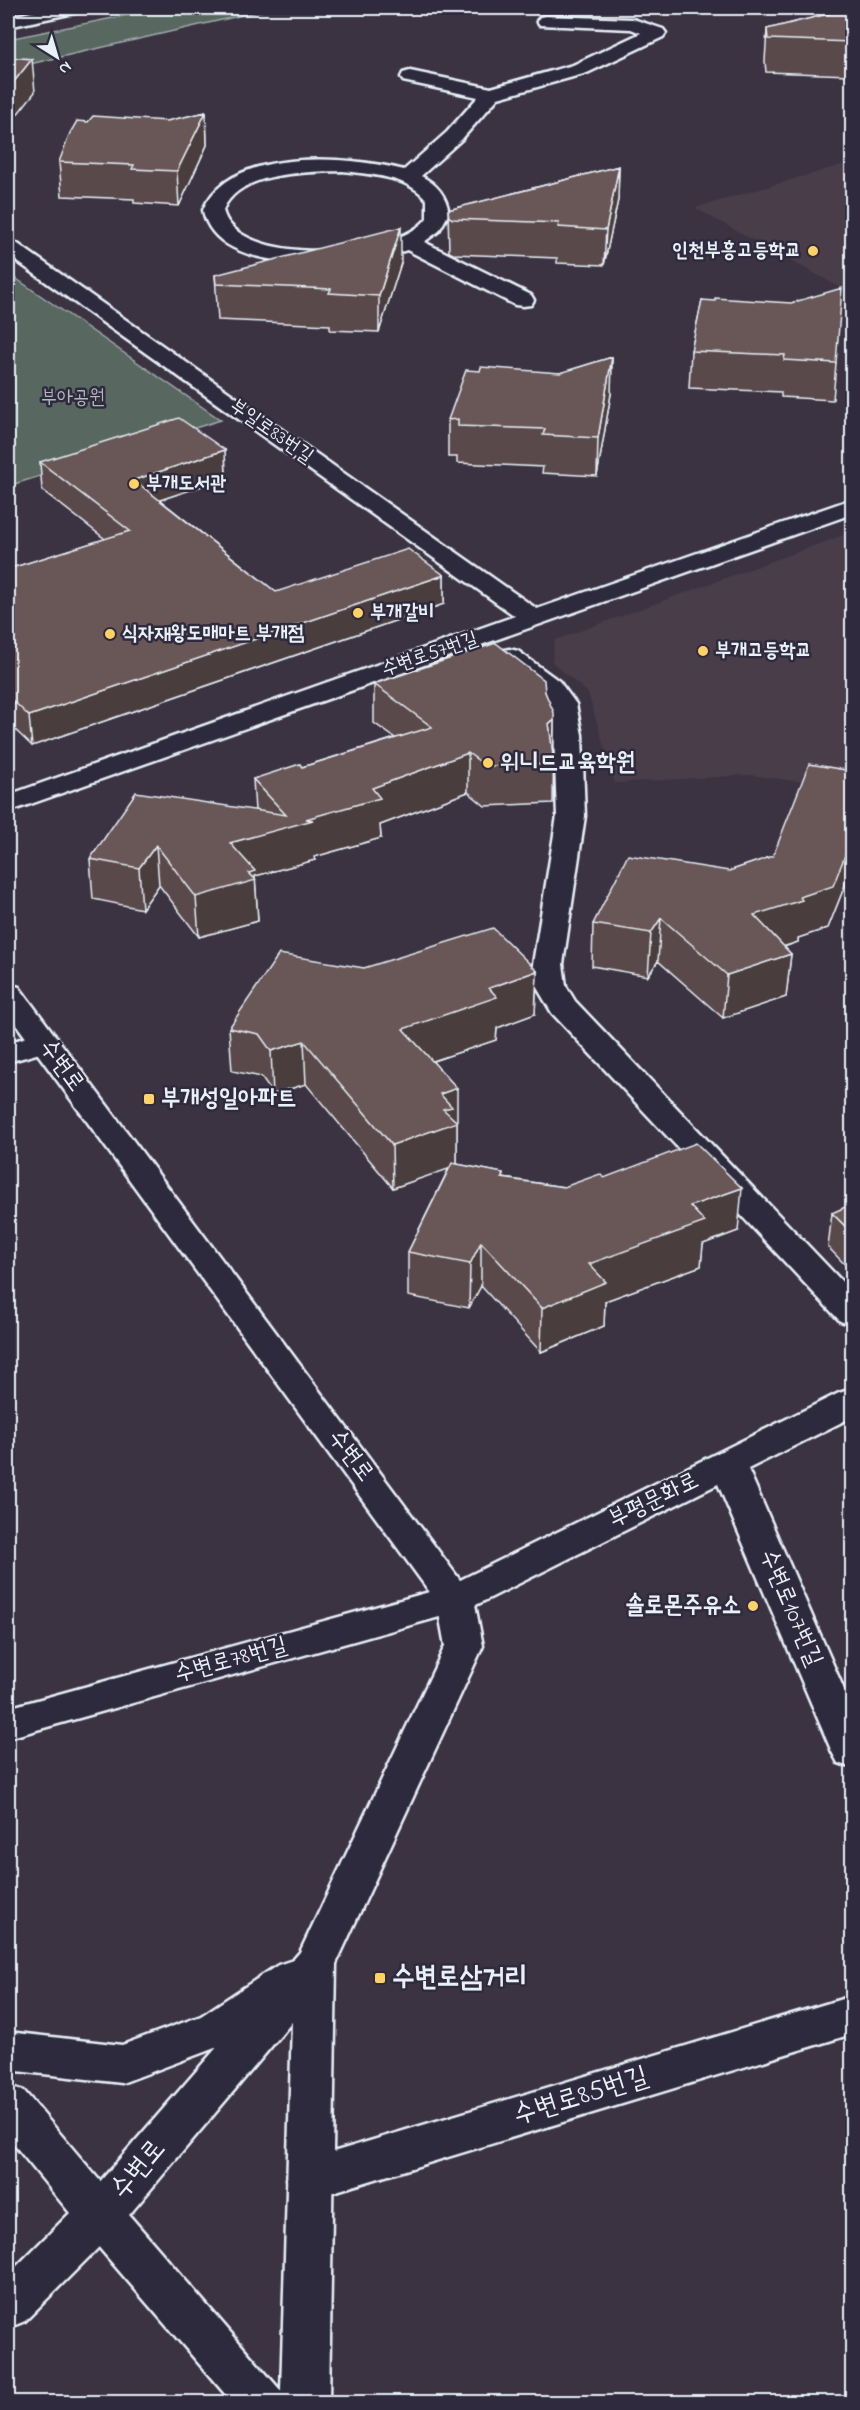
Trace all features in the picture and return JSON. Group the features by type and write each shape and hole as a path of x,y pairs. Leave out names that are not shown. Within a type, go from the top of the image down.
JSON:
{"street":[{"path":"8,22 73,8"},
{"path":"410,77 491,94 580,69 657,33 633,24 546,21"},
{"path":"408,177 454,136 491,94"},
{"path":"342,165 377,169 408,177 428,189 439,202 439,216 429,230 408,242 376,252 339,257 263,250 235,240 218,226 213,210 221,195 241,182 270,171 305,166 342,165"},
{"path":"408,242 523,300"},
{"name":"부일로83번길","path":"8,246 534,618"},
{"name":"수변로57번길","path":"8,804 852,506"},
{"path":"483,636 550,687 563,704 571,816 548,964 551,987 563,1006 852,1313"},
{"name":"수변로","path":"8,993 455,1599 464,1646 315,1964 100,2215 262,2403"},
{"path":"8,1053 43,1042"},
{"name":"부평문화로","path":"455,1599 852,1402"},
{"name":"수변로107번길","path":"728,1464 852,1752"},
{"name":"수변로78번길","path":"8,1723 455,1599"},
{"path":"8,2051 123,2064 216,2029 315,1964"},
{"name":"수변로","path":"305,2403 315,1964"},
{"name":"수변로85번길","path":"310,2179 852,2014"},
{"path":"8,2105 100,2215 8,2306"}],"shaded area":[{"name":"인천부흥고등학교","path":"852,162 852,294 695,208"},
{"name":"부개고등학교","path":"852,532 852,788 749,775 615,783 588,693 552,662 555,640"}],"green space":[{"path":"163,8 274,8 8,69 8,39"},
{"name":"부아공원","path":"8,273 221,420 8,486"}],"building":[{"path":"852,8 852,42 768,39 767,29"},
{"path":"8,57 32,59 8,89"},
{"path":"206,112 177,171 132,169 134,165 59,162 77,121 88,122 93,116 167,121"},
{"path":"619,166 606,230 558,227 559,223 449,217 448,210"},
{"path":"401,227 379,296 329,293 331,289 216,284 215,275"},
{"path":"842,288 836,363 784,360 785,355 691,351 702,300 715,301 715,298 791,303"},
{"path":"612,357 598,438 543,435 545,429 458,426 458,419 448,420 466,370 480,371 481,367 560,373"},
{"path":"179,418 225,450 134,480 276,592 408,549 444,575 29,716 8,696 8,569 130,531 40,462"},
{"path":"496,643 544,680 545,692 554,713 554,721 549,723 554,764 486,766 468,753 372,788 380,798 306,819 313,820 230,843 255,871 249,873 256,880 196,897 156,845 139,868 90,859 136,792 286,815 253,779 300,764 302,767 432,727 374,684"},
{"path":"809,764 852,771 852,844 850,843 833,886 800,897 802,900 754,915 791,954 727,975 661,918 651,933 593,924 628,855 729,871 773,856"},
{"path":"493,928 537,971 489,988 497,997 403,1029 457,1088 440,1094 452,1107 443,1109 457,1122 392,1145 304,1041 271,1051 259,1034 229,1028 279,954 364,968"},
{"path":"696,1143 742,1188 690,1206 705,1222 589,1264 606,1282 542,1308 481,1242 470,1264 408,1252 452,1163 503,1173 502,1178 564,1187 600,1174 604,1178"},
{"path":"852,1204 852,1233 832,1213"}],"place":[{"name":"인천부흥고등학교","path":"813,251"},
{"name":"부개도서관","path":"134,484"},
{"name":"부개갈비","path":"358,613"},
{"name":"식자재왕도매마트 부개점","path":"110,634"},
{"name":"부개고등학교","path":"703,651"},
{"name":"위니드교육학원","path":"488,763"},
{"name":"부개성일아파트","path":"149,1099"},
{"name":"솔로몬주유소","path":"753,1606"},
{"name":"수변로삼거리","path":"380,1978"}]}
